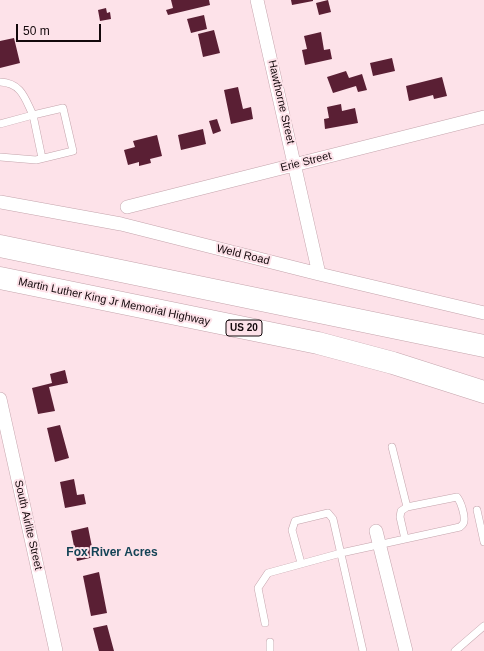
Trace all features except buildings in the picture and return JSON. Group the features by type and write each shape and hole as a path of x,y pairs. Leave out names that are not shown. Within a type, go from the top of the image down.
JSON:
{"highway":[{"path":"0,246 484,346"},
{"name":"Martin Luther King Jr Memorial Highway","path":"0,278 318,343 394,363 484,392"}],"street":[{"name":"Hawthorne Street","path":"258,0 319,274"},
{"name":"Erie Street","path":"127,207 484,117"},
{"name":"Weld Road","path":"0,202 121,224 319,274 484,313"},
{"name":"South Airlite Street","path":"0,399 56,651"},
{"path":"376,531 406,651"}],"lane":[{"path":"0,82 8,82 20,90 33,116 42,158"},
{"path":"0,124 63,108 73,151 36,160 0,157"},
{"path":"392,447 407,507"},
{"path":"265,623 258,588 268,573 341,554 405,540 460,527 464,520 460,500 457,497 407,507 401,511 400,517 405,540"},
{"path":"477,510 484,542"},
{"path":"301,564 292,530 295,520 328,513 333,519 363,651"},
{"path":"455,651 484,626"},
{"path":"270,642 270,651"}],"district":[{"name":"Fox River Acres","path":"112,553"}]}
